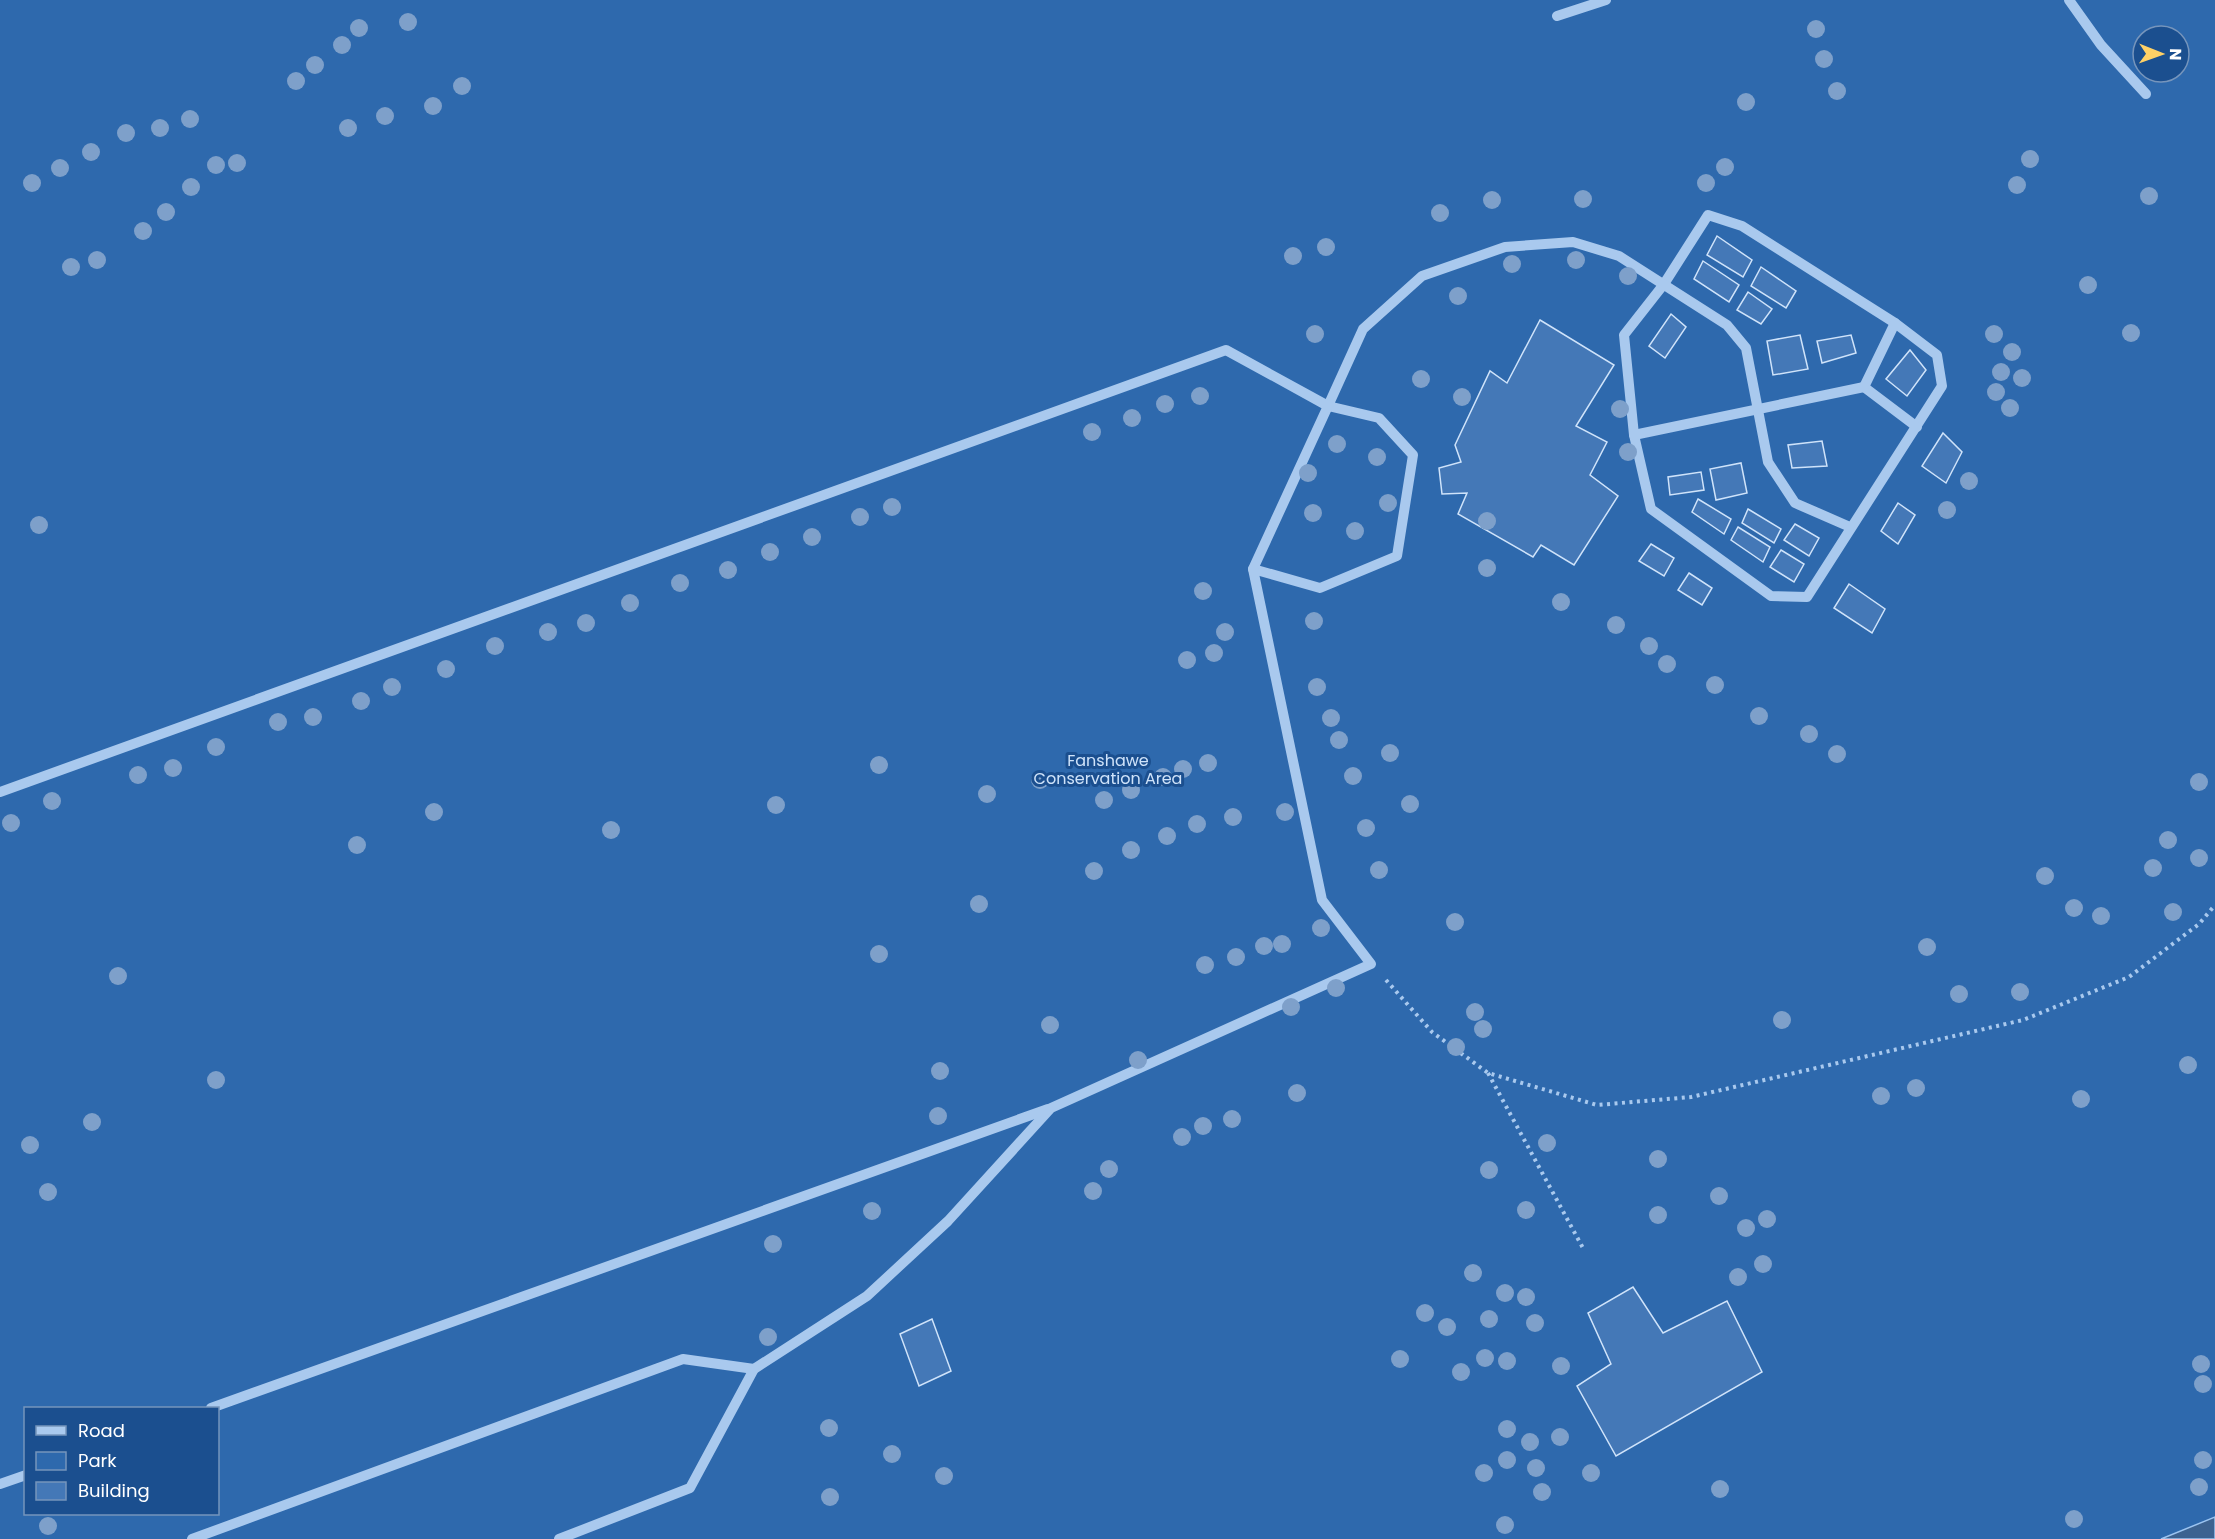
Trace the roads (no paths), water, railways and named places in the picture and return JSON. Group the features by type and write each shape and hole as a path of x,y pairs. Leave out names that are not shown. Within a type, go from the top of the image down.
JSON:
{"lane":[{"path":"1557,16 1606,0"},
{"path":"2069,0 2101,45 2146,94"},
{"path":"1708,215 1742,226 1895,323 1936,355 1942,386 1807,597 1772,596 1651,508 1634,435 1624,335 1664,284 1708,215"},
{"path":"214,1407 1051,1108 1371,964 1322,900 1253,569 1363,329 1422,276 1505,247 1573,242 1619,256 1727,325 1746,348 1768,462 1795,502 1850,527"},
{"path":"1864,387 1895,323"},
{"path":"0,792 1226,350 1328,406 1379,418 1413,455 1397,556 1320,588 1253,569"},
{"path":"1634,435 1864,387 1917,428"},
{"path":"559,1539 690,1488 754,1369 867,1296 948,1221 1051,1108"},
{"path":"192,1539 683,1359 754,1369"},
{"path":"0,1484 24,1476"}],"park label":[{"name":"Fanshawe Conservation Area","path":"1108,769"}]}
